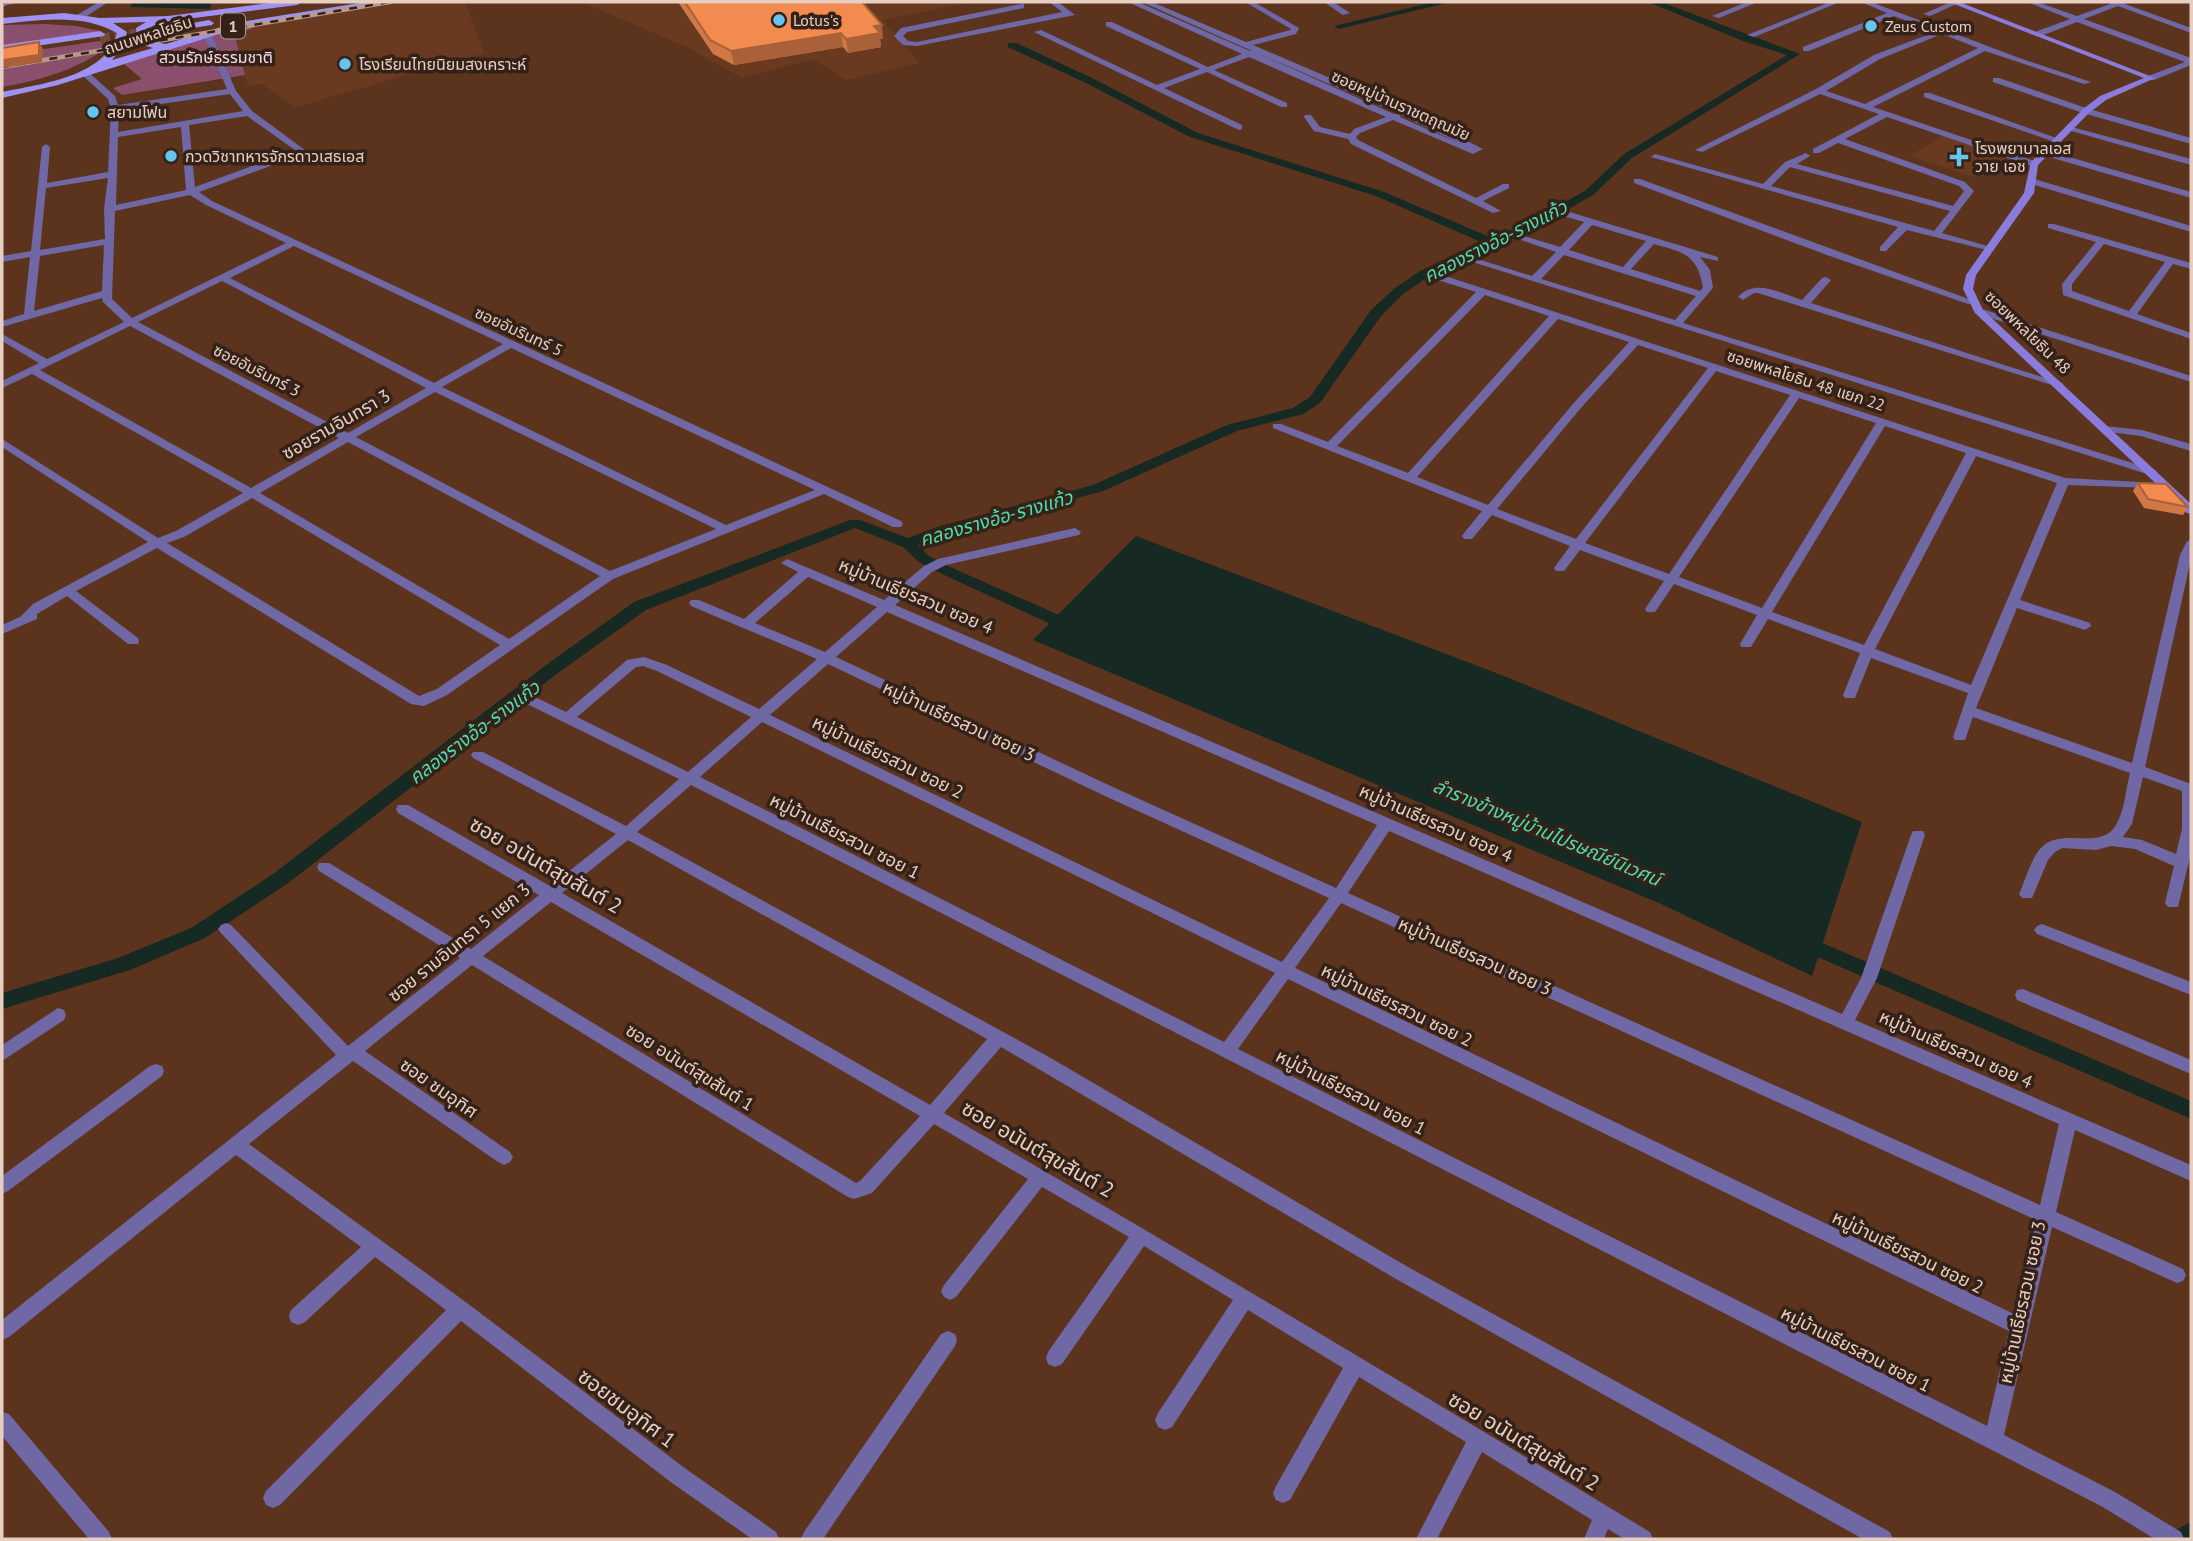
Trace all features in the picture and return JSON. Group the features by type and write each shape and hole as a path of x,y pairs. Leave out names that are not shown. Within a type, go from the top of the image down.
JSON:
{"main road":[{"name":"ถนนพหลโยธิน","path":"2,20 168,19 226,7 297,2"},
{"name":"ถนนพหลโยธิน","path":"326,2 154,29 358,2"},
{"name":"ถนนพหลโยธิน","path":"2,95 86,72 206,33 259,20 382,2"},
{"path":"3,6 6,15 17,19"},
{"path":"167,46 144,45 141,28 168,19"},
{"path":"86,72 108,58 122,40 122,32 97,20"},
{"name":"ถนนพหลโยธิน","path":"2,48 100,36 2,54"}],"street":[{"path":"3,6 16,2"},
{"path":"78,18 104,2"},
{"path":"1053,2 1069,14 1037,19 918,44 906,43 898,36 904,30 1018,4 1037,19 1042,29 1240,127"},
{"name":"ซอยหมู่บ้านราชตฤณมัย","path":"1132,2 1333,82 1400,115 1463,148 1473,151 1479,149 1400,115 1322,85 1250,49"},
{"name":"ซอยหมู่บ้านราชตฤณมัย","path":"1146,2 1198,27"},
{"path":"1157,88 1207,70 1293,32 1295,28 1249,2"},
{"path":"1716,16 1754,2"},
{"path":"1751,35 1836,2"},
{"path":"1865,2 1984,48 2087,82"},
{"path":"1927,14 1954,2 2151,78"},
{"path":"2031,2 2191,61"},
{"path":"2038,34 2117,2 2191,31"},
{"path":"1332,4 1346,8"},
{"path":"1806,49 1894,13"},
{"path":"1109,24 1284,105"},
{"path":"1699,150 1819,91 1877,57 1941,32"},
{"path":"109,209 191,191 295,154 301,148 249,113 232,91 206,33"},
{"path":"1866,107 1984,48"},
{"path":"1819,91 2034,164 2102,98 2191,61"},
{"path":"2,324 107,293 115,108 112,98 86,72"},
{"path":"1996,80 2086,111 2191,141"},
{"path":"1322,85 1333,82"},
{"path":"115,108 232,91"},
{"path":"1927,95 2058,140"},
{"path":"114,135 249,113"},
{"path":"1816,151 1886,114"},
{"path":"1352,137 1357,131 1400,115"},
{"path":"1308,117 1317,130 1352,137"},
{"path":"185,124 191,191"},
{"path":"2071,128 2191,162"},
{"path":"1352,137 1354,142 1496,211"},
{"path":"1838,140 1962,184 1969,191 1937,234"},
{"path":"29,314 46,147"},
{"path":"2045,153 2191,195"},
{"path":"1764,188 1788,164 1806,156"},
{"path":"1655,157 1988,249"},
{"path":"1788,164 1954,209"},
{"name":"ซอยพหลโยธิน 48","path":"2034,164 2029,193 1988,249 1968,283 1976,306 2191,510"},
{"path":"43,186 113,174"},
{"path":"1637,181 1976,306 2191,379"},
{"path":"2031,181 2191,229"},
{"path":"1477,201 1506,187"},
{"name":"ซอยอัมรินทร์ 5","path":"191,191 209,203 293,243 897,524"},
{"path":"1563,214 1715,258"},
{"path":"1535,279 1590,222"},
{"path":"1883,249 1905,226"},
{"path":"2051,226 2191,266"},
{"path":"1514,236 1703,295"},
{"path":"1624,271 1653,240"},
{"path":"2102,240 2065,289 2074,296 2191,336"},
{"path":"2,259 109,241"},
{"path":"2,385 293,243"},
{"path":"1677,324 1708,288 1709,280 1705,270 1688,250"},
{"path":"1471,260 2151,472"},
{"path":"2130,316 2171,260"},
{"path":"221,277 433,387 727,530"},
{"name":"ซอยพหลโยธิน 48 แยก 22","path":"1442,278 2064,481 2165,486"},
{"path":"1804,304 1826,280"},
{"path":"1743,297 1754,289 2059,384"},
{"path":"1329,447 1483,291"},
{"name":"ซอยอัมรินทร์ 3","path":"107,293 110,305 130,322 350,436 609,576"},
{"path":"1409,479 1556,315"},
{"path":"2,337 46,363"},
{"path":"1468,536 1576,407 1635,342"},
{"name":"ซอยรามอินทรา 3","path":"2,630 26,617 45,612 71,594 162,545 510,344"},
{"path":"1560,568 1714,367"},
{"path":"32,370 252,493 508,644"},
{"path":"1651,609 1796,394"},
{"path":"1746,644 1883,421"},
{"path":"1277,426 1579,545 1975,691"},
{"path":"2105,429 2143,433 2191,447"},
{"path":"2,442 162,545 416,701 424,701 442,692 609,576 825,490"},
{"path":"1850,695 1867,652 1973,451"},
{"path":"1961,737 1975,691 2015,603 2064,481"},
{"name":"ซอย รามอินทรา 5 แยก 3","path":"2,1331 627,833 887,604 935,566 1075,533"},
{"path":"2027,894 2048,849 2056,845 2107,844 2113,841 2125,824 2191,544"},
{"name":"หมู่บ้านเธียรสวน ซอย 4","path":"787,563 887,604 2191,1173"},
{"path":"746,624 807,571"},
{"path":"71,594 133,641"},
{"name":"หมู่บ้านเธียรสวน ซอย 3","path":"695,603 826,658 1110,792 2045,1215 1993,1440"},
{"path":"2015,603 2085,626"},
{"name":"หมู่บ้านเธียรสวน ซอย 2","path":"568,718 620,671 632,663 644,662 2018,1326"},
{"name":"หมู่บ้านเธียรสวน ซอย 1","path":"528,699 691,779 1993,1440 2108,1499 2171,1537"},
{"path":"1968,710 2190,789 2189,829 2173,903"},
{"path":"478,755 627,833 998,1038 1402,1273 1883,1539"},
{"name":"ซอย อนันต์สุขสันต์ 2","path":"403,808 1141,1235 1643,1539"},
{"path":"1227,1051 1339,895 1387,822"},
{"path":"1846,1022 1870,974 1918,835"},
{"path":"2113,841 2137,844 2182,863"},
{"name":"ซอย อนันต์สุขสันต์ 1","path":"324,867 854,1191 866,1187 998,1038"},
{"name":"ซอย ชมอุทิศ","path":"226,929 349,1053 504,1157"},
{"path":"2042,930 2191,989"},
{"path":"2023,995 2191,1067"},
{"path":"2,1054 58,1015"},
{"path":"2,1186 156,1071"},
{"path":"2068,1119 2045,1215 2177,1275"},
{"name":"ซอยชมอุทิศ 1","path":"235,1144 460,1309 679,1476 769,1539"},
{"path":"950,1292 1040,1176"},
{"path":"1055,1358 1141,1235"},
{"path":"298,1316 373,1247"},
{"path":"1165,1420 1244,1299"},
{"path":"272,1497 460,1309"},
{"path":"811,1539 948,1340"},
{"path":"1283,1493 1355,1366"},
{"path":"2,1421 102,1539"},
{"path":"1426,1539 1478,1438"},
{"path":"1594,1539 1604,1516"}],"shaded area":[{"name":"โรงเรียนไทยนิยมสงเคราะห์","path":"410,2 465,2 484,53 296,107 262,84 248,86 235,36 261,25"},
{"path":"582,2 971,2 883,20 919,63 846,80 813,59 742,78 687,47"},
{"name":"โรงพยาบาลเอส วาย เอช","path":"1944,135 2008,158 1973,177 1909,156"}],"green space":[{"path":"45,24 100,31 2,46 2,25"},
{"name":"สวนรักษ์ธรรมชาติ","path":"260,25 235,36 245,75 122,95 113,88 142,79 124,64 206,36"},
{"path":"107,40 108,47 71,68 44,78 2,87 2,55"}],"water":[{"path":"134,2 211,2 210,9 130,7"},
{"path":"1136,536 1504,676 1862,822 1812,976 1661,904 1033,640"}],"building":[{"name":"Lotus's","path":"685,2 862,2 882,25 874,26 880,33 846,39 841,33 731,51 710,40"},
{"path":"39,42 39,55 2,60 2,48"},
{"path":"2138,483 2166,484 2188,507 2148,499"}],"waterway":[{"path":"1339,26 1446,2"},
{"name":"คลองรางอ้อ-รางแก้ว","path":"1492,242 1521,231 1589,193 1628,156 1795,54 1747,39 1653,2"},
{"path":"1012,45 1088,80 1194,135 1380,194 1492,242"},
{"name":"คลองรางอ้อ-รางแก้ว","path":"908,544 942,530 1098,488 1232,428 1298,411 1315,400 1376,313 1399,291 1424,274 1492,242"},
{"name":"คลองรางอ้อ-รางแก้ว","path":"2,1001 123,964 198,933 280,879 552,669 640,606 855,523 908,544"},
{"name":"ลำรางข้างหมู่บ้านไปรษณีย์นิเวศน์","path":"908,544 924,559 945,570 1076,629"},
{"name":"ลำรางข้างหมู่บ้านไปรษณีย์นิเวศน์","path":"1799,941 2191,1110"},
{"name":"ลำรางข้างหมู่บ้านไปรษณีย์นิเวศน์","path":"2185,1539 2191,1535"}],"tunnel":[{"path":"100,39 154,31"}],"railway":[{"path":"2,67 390,2"}],"place":[{"name":"Lotus's","path":"779,20"},
{"name":"Zeus Custom","path":"1871,26"},
{"name":"โรงเรียนไทยนิยมสงเคราะห์","path":"345,64"},
{"name":"สยามโฟน","path":"93,112"},
{"name":"กวดวิชาทหารจักรดาวเสธเอส","path":"171,156"},
{"name":"โรงพยาบาลเอส วาย เอช","path":"1959,157"}]}
